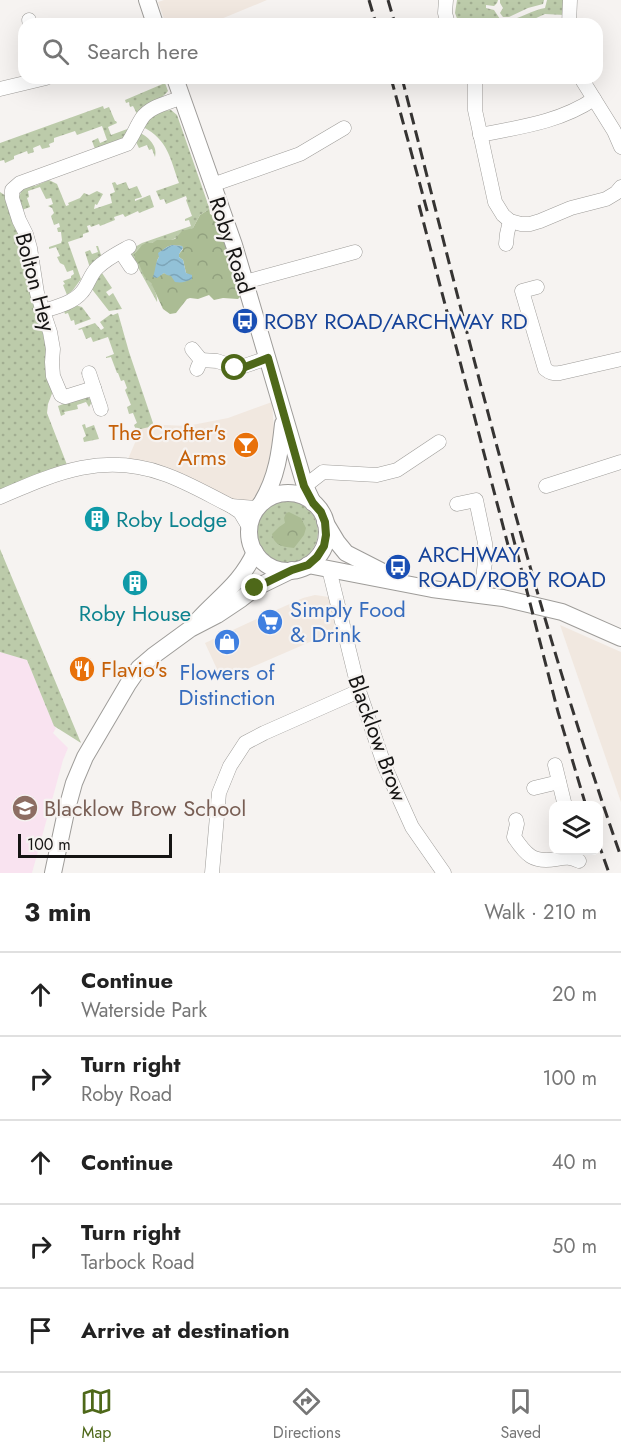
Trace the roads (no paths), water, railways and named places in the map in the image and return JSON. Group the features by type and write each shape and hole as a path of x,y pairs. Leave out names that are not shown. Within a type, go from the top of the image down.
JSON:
{"main road":[{"path":"147,0 153,18"},
{"name":"Roby Road","path":"177,84 234,245 304,486 313,503"},
{"name":"Roby Road","path":"260,505 271,488 276,471 284,414"},
{"path":"408,585 346,553 337,542 321,512 304,497 282,493 272,496 260,505 252,517 249,526 250,540 261,561 271,567 281,570 300,568 336,570 408,585 503,598 562,612 621,638"},
{"path":"52,873 74,783 85,757 139,668 190,629 217,615 255,588 300,568 317,557 324,546 325,522"},
{"path":"190,629 233,587 249,566 255,552"}],"street":[{"path":"446,0 446,18"},
{"path":"569,18 570,0"},
{"path":"0,89 21,84"},
{"path":"475,84 475,110 495,202 510,221 521,224 540,221 571,208 606,199 616,194 621,187"},
{"path":"585,84 614,131 621,147"},
{"name":"Bolton Hey","path":"94,388 65,398 61,395 55,382 52,372 52,340 37,293 30,248 15,208 12,190 20,183 127,144 133,137 142,117 149,111 182,97"},
{"path":"480,135 553,119 572,113 594,99"},
{"path":"212,185 300,154 344,128"},
{"path":"506,244 510,221"},
{"path":"43,311 64,304 78,296 96,270 125,249 131,267"},
{"path":"245,282 355,252"},
{"path":"537,287 522,291 545,369 548,372 560,374 621,359"},
{"path":"192,349 199,364 217,361 241,368 268,358"},
{"path":"89,373 101,409"},
{"path":"304,486 323,472 377,475 397,470 439,442"},
{"path":"546,486 621,462"},
{"path":"0,497 61,472 82,467 106,465 144,469 165,474 231,506 240,512 249,526"},
{"path":"457,504 476,500 485,543 481,595"},
{"path":"231,506 260,505"},
{"name":"Blacklow Brow","path":"346,553 336,570 338,586 334,593 359,691 385,767 412,827 444,873"},
{"path":"212,873 219,793 230,766 245,743 359,691"},
{"path":"555,765 565,801"},
{"path":"534,788 559,782"},
{"path":"516,820 514,837 531,857 544,861 570,857 579,862"}],"water":[{"path":"172,245 182,246 179,257 183,260 186,273 192,275 192,279 175,282 171,276 164,273 157,278 153,277 158,253"}],"railway":[{"path":"369,0 374,18"},
{"path":"388,0 393,18"},
{"path":"393,84 428,214"},
{"path":"404,84 477,372 530,567 621,857"},
{"path":"419,205 508,545"},
{"path":"512,533 558,712 585,801"},
{"path":"603,855 609,873"}],"place":[{"name":"ROBY ROAD/ARCHWAY RD","path":"245,321"},
{"name":"The Crofter's Arms","path":"246,445"},
{"name":"Roby Lodge","path":"97,519"},
{"name":"ARCHWAY ROAD/ROBY ROAD","path":"398,567"},
{"name":"Roby House","path":"135,583"},
{"name":"Simply Food & Drink","path":"270,622"},
{"name":"Flowers of Distinction","path":"227,642"},
{"name":"Flavio's","path":"82,669"},
{"name":"Blacklow Brow School","path":"25,808"}]}
